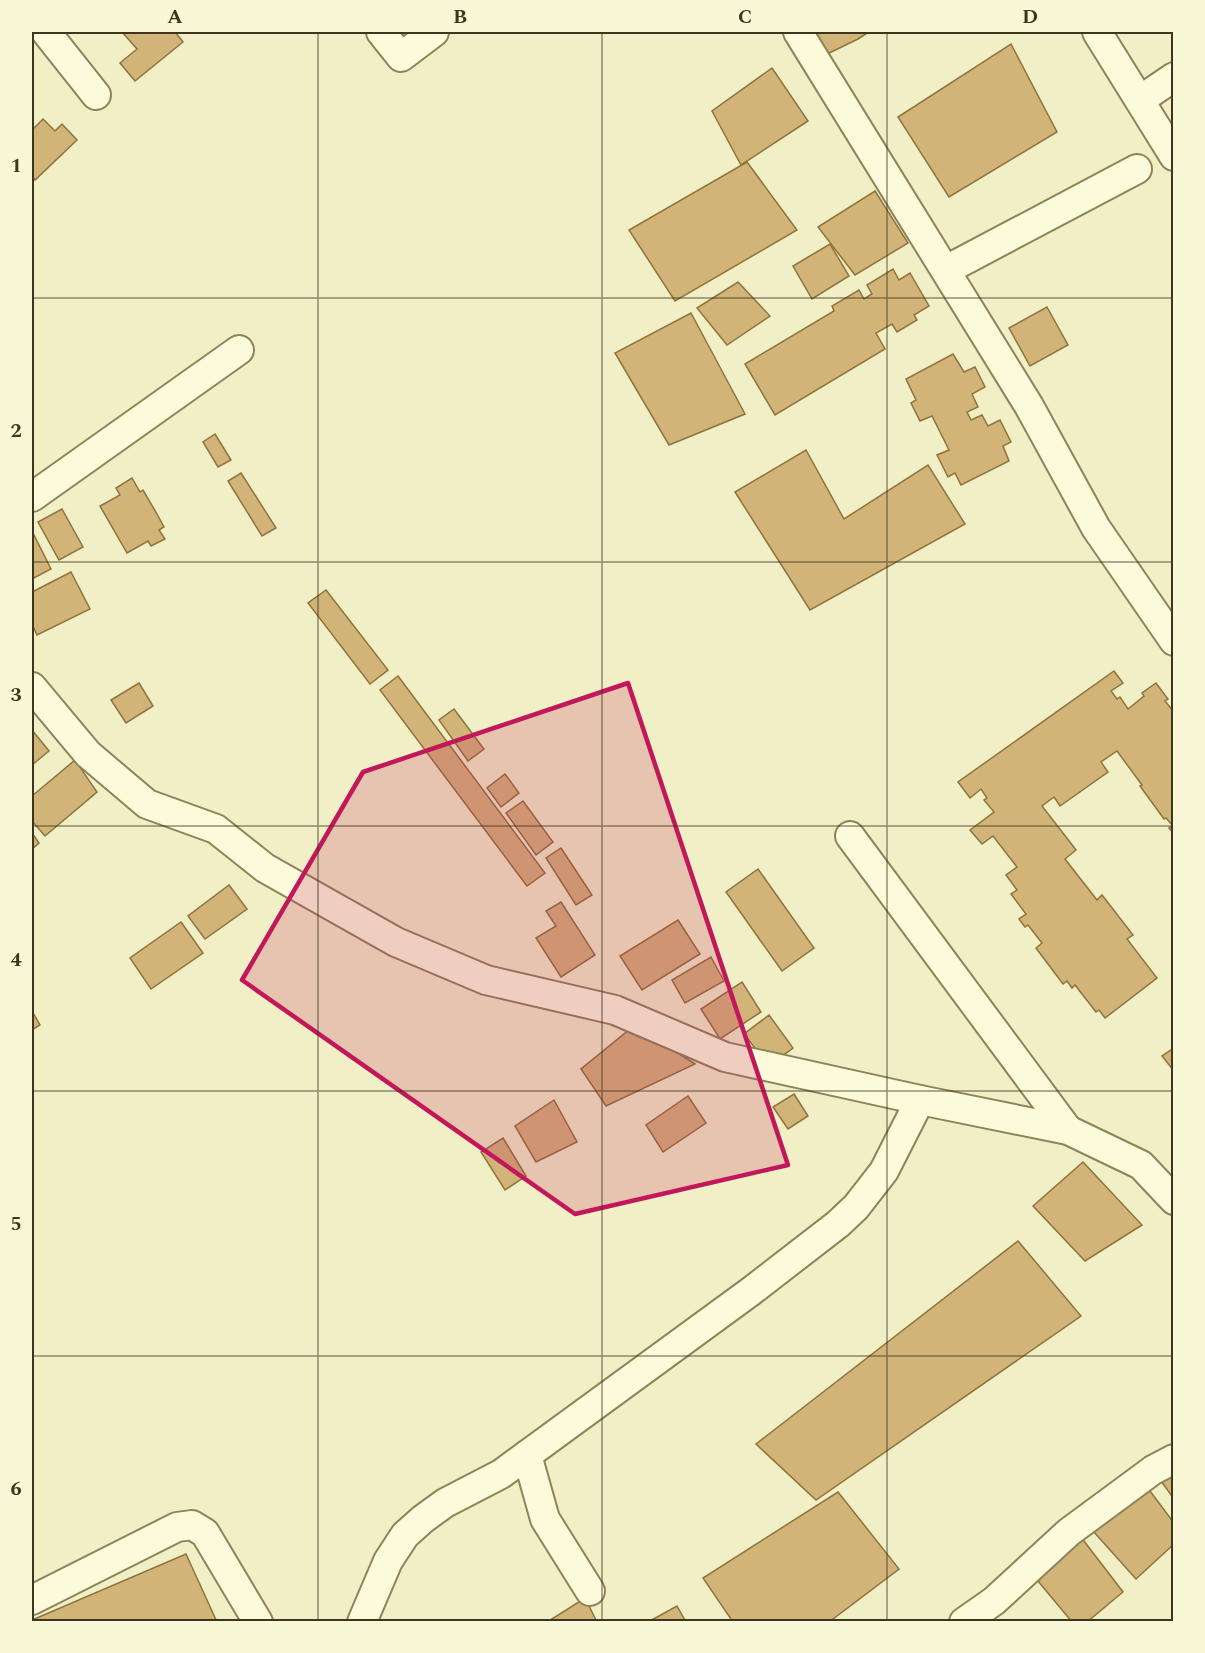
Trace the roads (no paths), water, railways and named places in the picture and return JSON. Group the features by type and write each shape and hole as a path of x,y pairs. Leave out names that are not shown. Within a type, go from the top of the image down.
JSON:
{"street":[{"path":"46,32 96,95"},
{"path":"381,32 401,57 434,32"},
{"path":"798,32 1029,406 1096,528 1173,641"},
{"path":"1097,32 1173,156"},
{"path":"1140,100 1173,77"},
{"path":"946,270 1137,169"},
{"path":"32,497 239,350"},
{"path":"32,687 88,754 147,804 216,829 265,868 396,942 486,980 615,1010 725,1057 1068,1130 1141,1165 1173,1200"},
{"path":"850,836 1068,1130"},
{"path":"362,1622 388,1561 405,1535 423,1519 445,1503 501,1474 750,1292 838,1224 856,1207 884,1171 920,1100"},
{"path":"527,1455 545,1519 590,1591"},
{"path":"964,1622 994,1601 1068,1532 1153,1470 1173,1459"},
{"path":"32,1600 177,1527 192,1525 205,1533 258,1622"}]}
